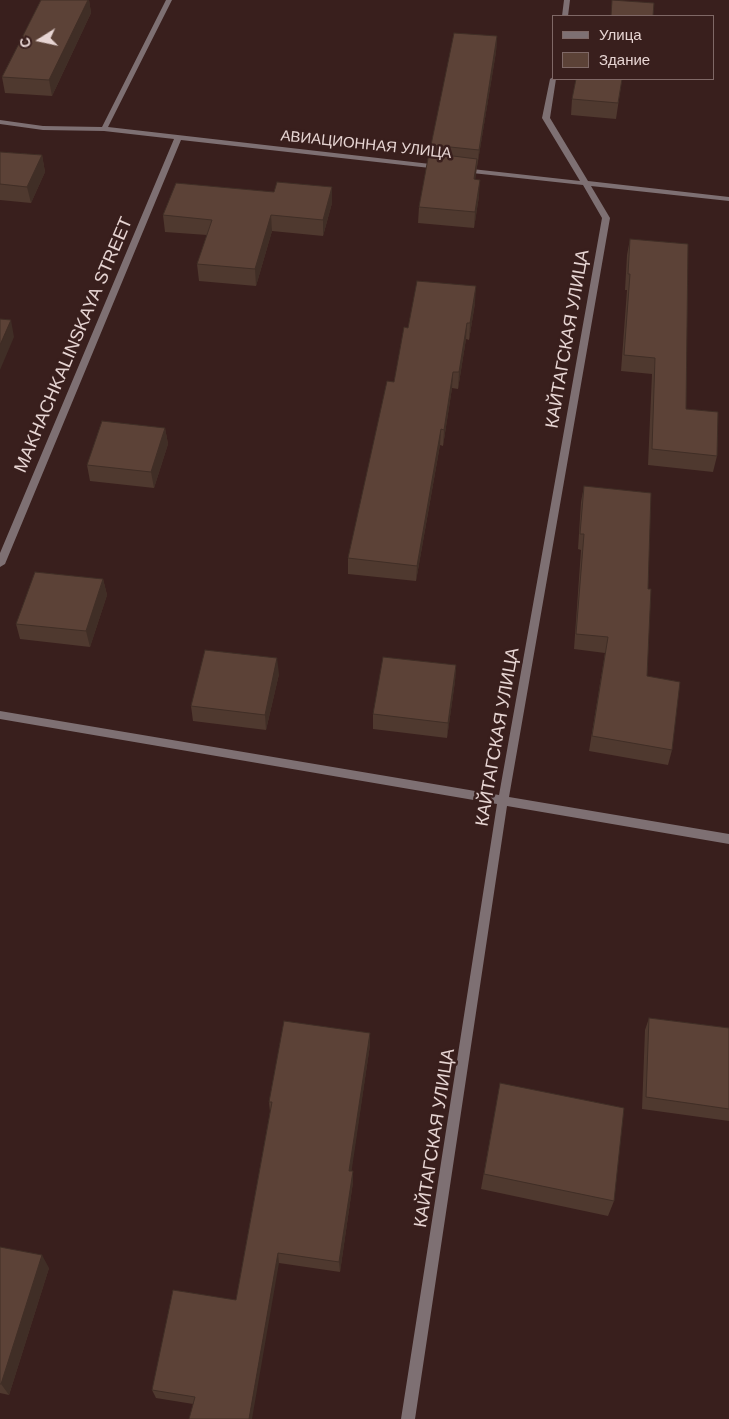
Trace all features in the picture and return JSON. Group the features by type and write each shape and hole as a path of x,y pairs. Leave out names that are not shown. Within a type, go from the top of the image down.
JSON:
{"street":[{"path":"104,129 169,0"},
{"path":"564,15 568,0"},
{"name":"КАЙТАГСКАЯ УЛИЦА","path":"408,1419 502,800 606,218 546,118 553,80"},
{"name":"АВИАЦИОННАЯ УЛИЦА","path":"0,122 43,128 104,129 178,139 729,199"},
{"name":"MAKHACHKALINSKAYA STREET","path":"0,564 178,139"},
{"path":"0,715 729,839"}],"building":[{"path":"41,0 88,0 49,80 2,77"},
{"path":"612,0 654,3 653,15 611,15"},
{"path":"454,33 497,36 479,150 431,145"},
{"path":"576,80 622,80 618,103 572,99"},
{"path":"0,152 42,155 27,187 0,184"},
{"path":"429,153 477,159 474,179 480,180 475,212 419,207"},
{"path":"277,182 332,187 323,220 271,215 255,269 197,264 212,220 163,215 176,183 274,192"},
{"path":"630,239 688,244 686,409 718,412 717,456 652,449 655,358 624,355 630,274 628,274"},
{"path":"417,281 476,286 470,323 467,323 459,372 453,372 444,430 441,429 417,566 348,558 387,381 394,382 404,327 408,328"},
{"path":"0,319 11,320 0,345"},
{"path":"102,421 165,428 151,472 87,465"},
{"path":"584,486 651,493 648,589 651,589 647,676 680,682 672,750 592,736 608,637 576,634 584,534 580,534"},
{"path":"35,572 103,579 86,631 16,624"},
{"path":"205,650 277,658 265,715 191,706"},
{"path":"383,657 456,665 448,723 373,714"},
{"path":"649,1018 729,1028 729,1109 646,1097"},
{"path":"284,1021 370,1033 349,1171 353,1171 339,1262 278,1253 249,1419 189,1419 195,1397 152,1390 173,1290 236,1300 272,1102 269,1102"},
{"path":"500,1083 624,1108 614,1201 484,1174"},
{"path":"0,1247 42,1255 1,1384 0,1384"}]}
